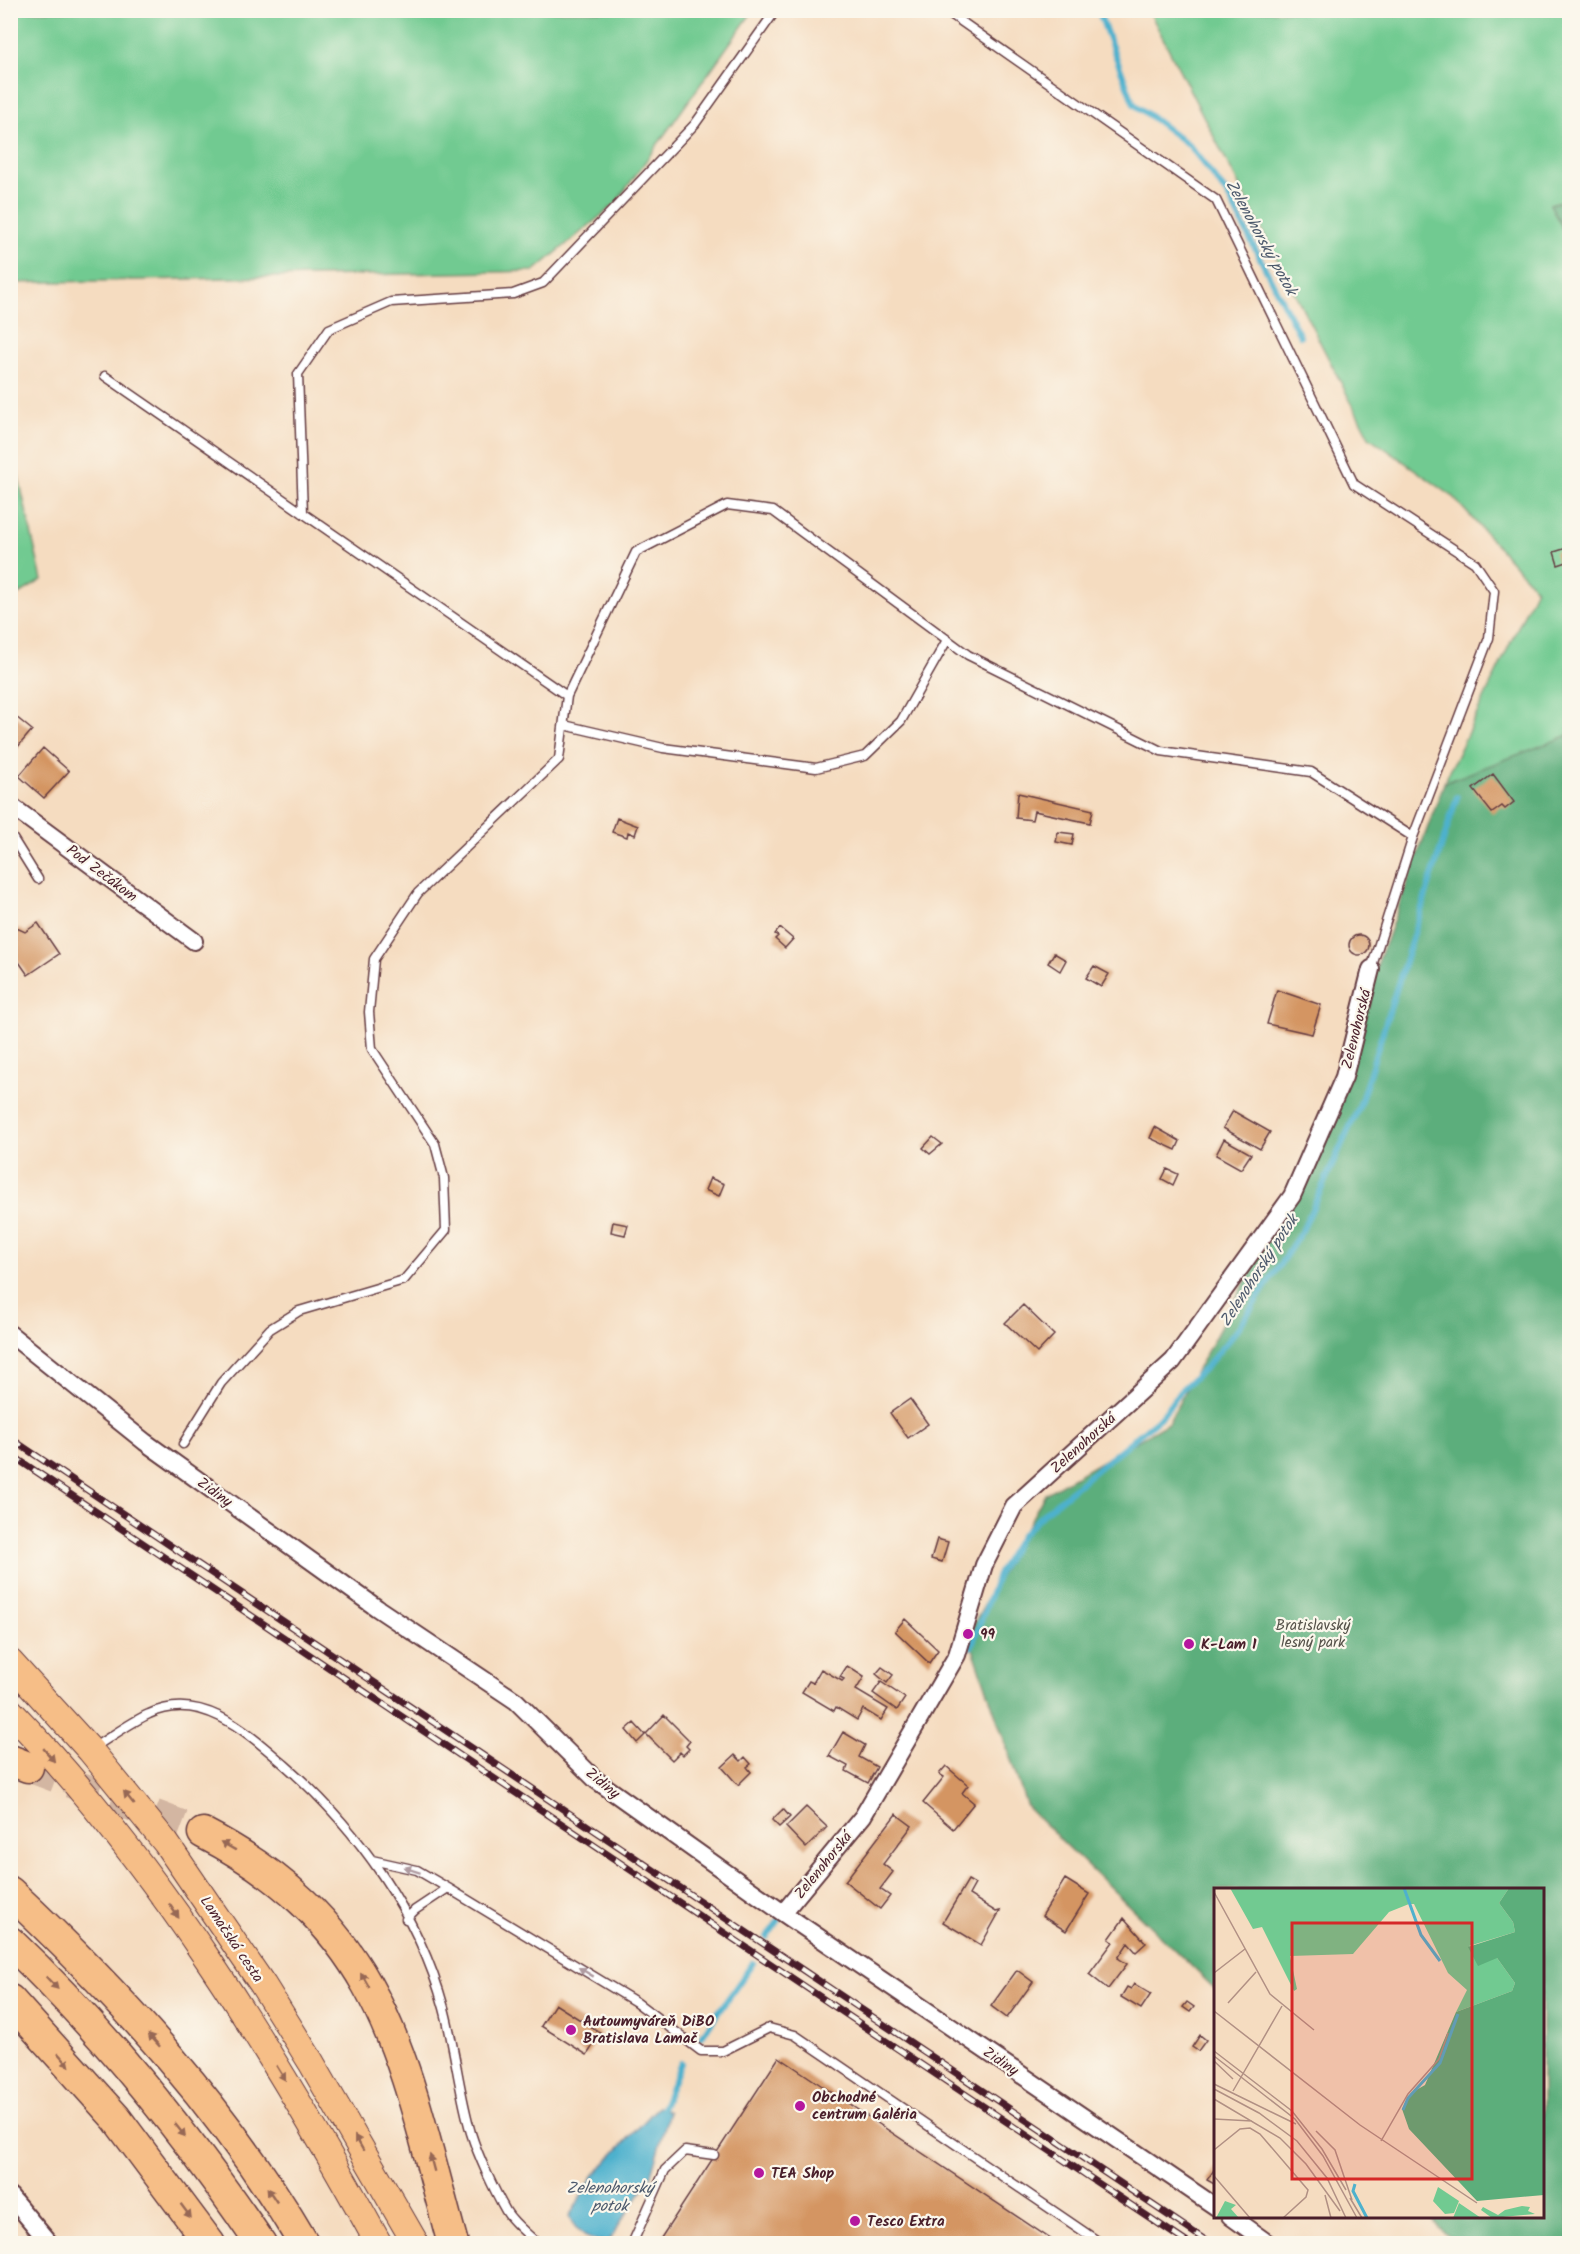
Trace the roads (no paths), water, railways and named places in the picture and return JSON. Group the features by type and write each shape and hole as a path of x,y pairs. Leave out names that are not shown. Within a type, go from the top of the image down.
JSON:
{"highway":[{"path":"203,1833 248,1857 281,1881 319,1917 354,1961 395,2040 419,2115 453,2244"},
{"path":"10,1892 98,1977 164,2050 234,2139 304,2244"},
{"path":"10,1942 60,1991 134,2072 206,2162 261,2244"},
{"path":"10,2001 116,2118 210,2244"}],"main road":[{"name":"Lamačská cesta","path":"10,1662 90,1750 166,1843 263,1985 311,2062 416,2244"},
{"path":"10,1711 95,1809 161,1892 265,2047 379,2244"}],"street":[{"name":"Pod Zečákom","path":"10,805 194,941"},
{"name":"Zelenohorská","path":"783,1913 863,1816 957,1655 984,1565 1014,1506 1173,1361 1293,1196 1344,1077 1371,969"},
{"name":"Zidiny","path":"10,1334 145,1442 377,1608 516,1701 596,1780 783,1913 1214,2206"},
{"path":"10,2196 50,2244"},
{"path":"1231,2218 1269,2244"}],"lane":[{"path":"303,513 298,374 330,329 391,302 513,294 543,283 695,124 776,10"},
{"path":"945,10 1216,200 1354,484 1475,562 1494,591 1489,638 1413,837 1371,969"},
{"path":"105,376 567,696"},
{"path":"183,1444 221,1383 270,1329 299,1311 404,1280 446,1230 444,1178 435,1144 372,1049 369,1012 374,959 418,892 560,759 567,696 636,552 727,505 773,511 968,655 1161,751 1311,772 1413,837"},
{"path":"564,725 663,748 816,768 865,756 902,721 948,640"},
{"path":"10,834 38,879"},
{"path":"90,1750 149,1714 167,1708 195,1707 217,1714 262,1745 308,1786 341,1820 391,1888 429,1965 444,2008 471,2134 507,2213 538,2244"},
{"path":"372,1860 417,1870 636,2002 701,2051 723,2051 769,2028 795,2035 1102,2244"},
{"path":"406,1919 415,1910 448,1888"},
{"path":"632,2244 665,2170 685,2151 714,2155"}],"water":[{"name":"Zelenohorský potok","path":"658,2107 669,2112 650,2178 608,2242 584,2236 569,2217 593,2176"}],"waterway":[{"name":"Zelenohorský potok","path":"1098,10 1134,104 1189,145 1227,194 1300,336"},
{"name":"Zelenohorský potok","path":"971,1647 999,1572 1021,1536 1045,1512 1163,1415 1181,1390 1206,1367 1239,1327 1303,1229 1359,1107 1457,797"},
{"name":"Zelenohorský potok","path":"767,1937 779,1920"},
{"name":"Zelenohorský potok","path":"701,2037 753,1963"},
{"name":"Zelenohorský potok","path":"662,2109 681,2063"}],"tunnel":[{"path":"28,1767 203,1833"}],"railway":[{"path":"10,1438 1211,2244"},
{"path":"10,1454 1189,2244"}],"place":[{"name":"99","path":"968,1634"},
{"name":"K-Lam 1","path":"1189,1644"},
{"name":"Autoumyváreň DiBO Bratislava Lamač","path":"571,2030"},
{"name":"Obchodné centrum Galéria","path":"800,2106"},
{"name":"TEA Shop","path":"759,2173"},
{"name":"Tesco Extra","path":"855,2221"}],"park label":[{"name":"Bratislavský lesný park","path":"1313,1634"}]}
